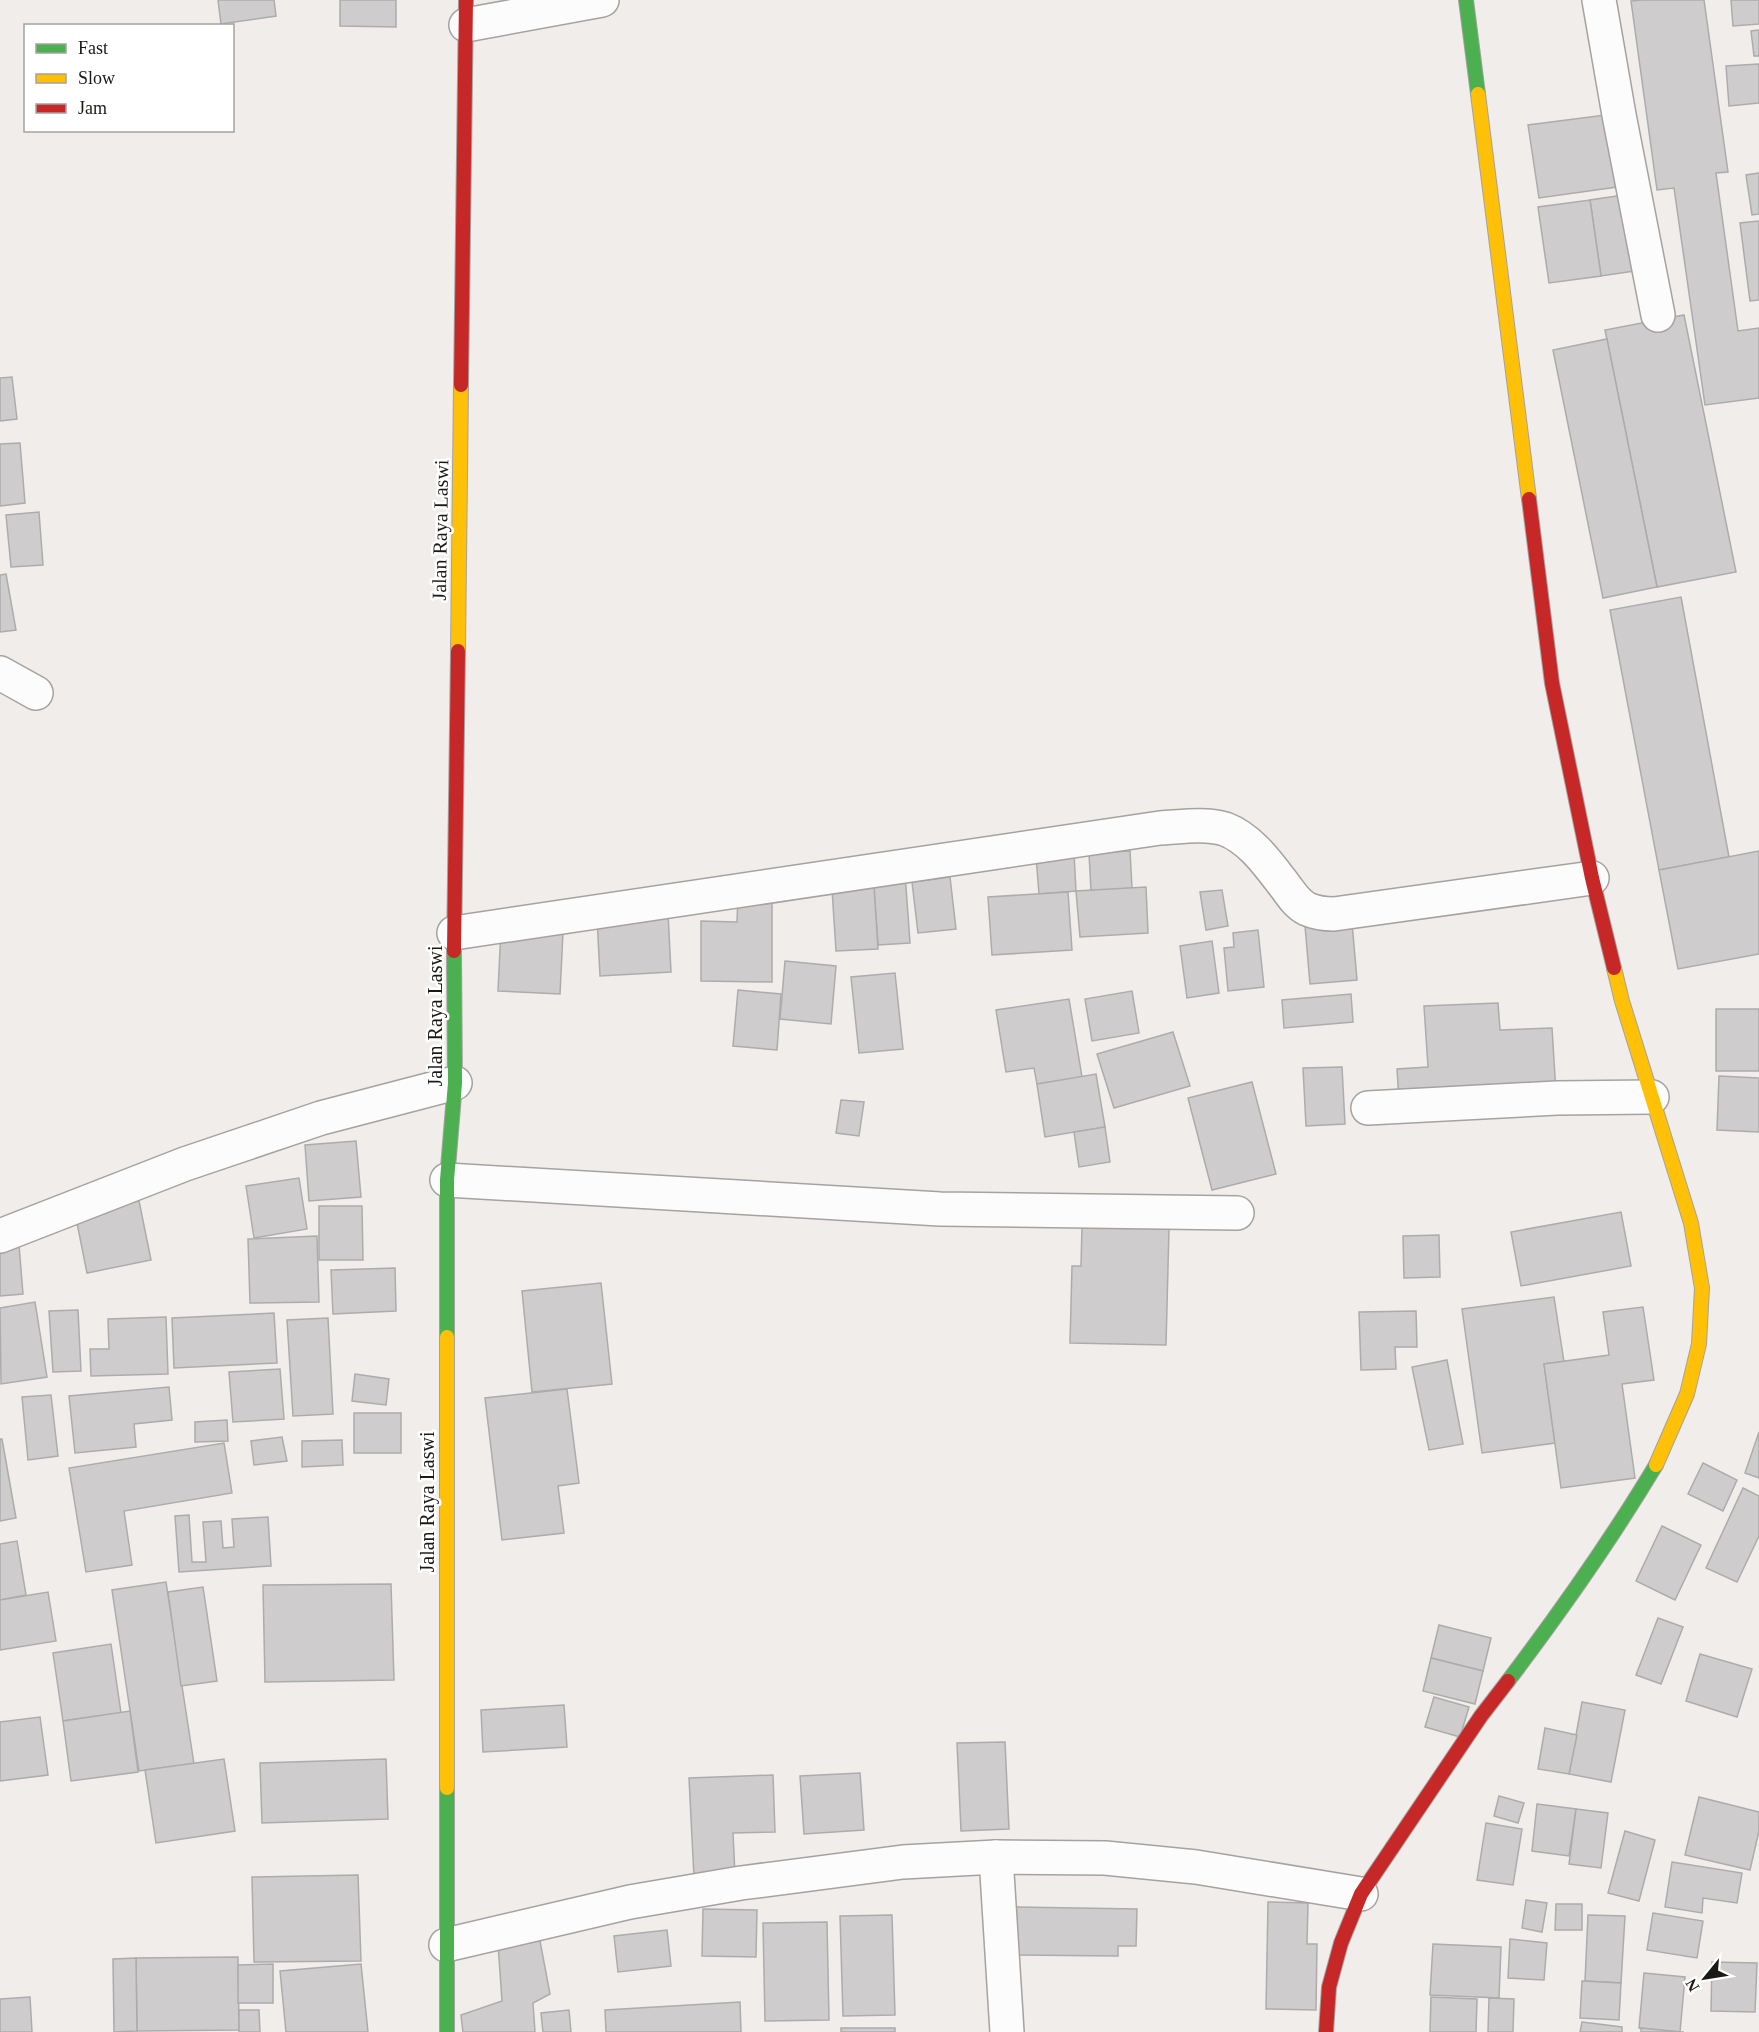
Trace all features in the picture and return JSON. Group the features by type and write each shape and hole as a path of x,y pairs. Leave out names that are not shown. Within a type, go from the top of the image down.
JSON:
{"street":[{"path":"466,13 602,0"},
{"path":"1326,2032 1329,1987 1341,1943 1361,1894 1481,1716 1567,1602 1619,1526 1659,1459 1687,1394 1699,1344 1702,1288 1691,1223 1622,1001 1592,878 1552,683 1466,0"},
{"path":"1599,0 1658,315"},
{"name":"Jalan Raya Laswi","path":"447,2032 447,1180 456,1083 454,933 466,13"},
{"path":"0,673 36,693"},
{"path":"454,933 1160,828 1193,826 1213,827 1238,836 1268,863 1296,900 1308,909 1324,914 1592,878"},
{"path":"0,1236 185,1164 310,1122 456,1083"},
{"path":"1368,1108 1557,1098 1652,1097"},
{"path":"447,1180 940,1209 1237,1213"},
{"path":"446,1945 630,1902 741,1883 903,1862 996,1857 1105,1858 1196,1867 1361,1894"},
{"path":"996,1857 1007,2032"}],"building":[{"path":"218,0 274,0 276,16 221,24"},
{"path":"340,0 396,0 396,27 340,26"},
{"path":"1704,0 1728,172 1716,173 1738,331 1759,328 1759,398 1705,405 1674,188 1657,190 1631,1"},
{"path":"1731,0 1759,0 1759,24 1733,26"},
{"path":"1759,30 1759,56 1754,56 1751,31"},
{"path":"1759,64 1759,103 1729,106 1726,66"},
{"path":"1613,114 1624,186 1539,198 1528,125"},
{"path":"1759,173 1759,214 1752,215 1746,175"},
{"path":"1630,194 1641,270 1601,276 1590,200"},
{"path":"1590,200 1601,276 1549,283 1538,207"},
{"path":"1759,221 1759,300 1750,301 1740,223"},
{"path":"1684,315 1736,572 1657,587 1605,330"},
{"path":"1607,339 1657,587 1603,598 1553,350"},
{"path":"12,377 17,419 0,421 0,378"},
{"path":"20,443 25,503 0,506 0,444"},
{"path":"39,512 43,565 11,567 6,515"},
{"path":"6,574 16,630 0,632 0,575"},
{"path":"1681,597 1729,857 1659,870 1610,610"},
{"path":"1130,851 1132,888 1091,891 1089,853"},
{"path":"1759,851 1759,954 1678,969 1659,870"},
{"path":"1074,853 1076,891 1039,894 1036,856"},
{"path":"905,873 910,943 878,945 873,876"},
{"path":"950,877 956,929 918,933 912,882"},
{"path":"874,886 878,949 836,951 832,889"},
{"path":"1146,887 1148,933 1080,937 1076,891"},
{"path":"1222,890 1228,926 1206,930 1200,892"},
{"path":"1068,892 1072,950 992,955 988,897"},
{"path":"738,896 772,897 772,982 701,981 701,921 737,922"},
{"path":"668,913 671,972 600,976 597,917"},
{"path":"1352,923 1357,980 1310,984 1305,926"},
{"path":"501,929 563,932 560,994 498,991"},
{"path":"1258,930 1264,987 1228,991 1224,948 1234,947 1233,933"},
{"path":"1212,941 1219,993 1187,998 1180,946"},
{"path":"785,961 836,966 831,1024 780,1019"},
{"path":"895,973 903,1049 859,1053 851,977"},
{"path":"738,990 781,994 777,1050 733,1046"},
{"path":"1132,991 1139,1033 1092,1041 1085,999"},
{"path":"1351,994 1353,1022 1284,1028 1282,1000"},
{"path":"1069,999 1082,1077 1037,1084 1034,1068 1006,1072 996,1010"},
{"path":"1498,1003 1500,1030 1552,1028 1556,1093 1399,1100 1397,1069 1428,1067 1424,1006"},
{"path":"1716,1009 1759,1009 1759,1071 1716,1071"},
{"path":"1173,1032 1190,1086 1114,1108 1097,1054"},
{"path":"1342,1067 1345,1124 1306,1126 1303,1068"},
{"path":"1096,1074 1105,1127 1045,1137 1037,1084"},
{"path":"1719,1076 1759,1078 1759,1132 1717,1130"},
{"path":"1252,1082 1276,1174 1212,1190 1188,1098"},
{"path":"841,1100 864,1102 859,1136 836,1133"},
{"path":"1105,1127 1110,1162 1079,1167 1074,1132"},
{"path":"356,1141 361,1197 309,1201 305,1145"},
{"path":"299,1178 307,1229 254,1238 246,1186"},
{"path":"139,1201 151,1260 87,1273 75,1213"},
{"path":"319,1206 362,1206 363,1260 319,1260"},
{"path":"1621,1212 1631,1266 1521,1286 1511,1232"},
{"path":"1082,1226 1169,1229 1166,1345 1070,1343 1072,1266 1081,1266"},
{"path":"1439,1235 1440,1277 1404,1278 1403,1236"},
{"path":"317,1236 319,1302 250,1303 248,1239"},
{"path":"19,1245 23,1294 0,1296 0,1246"},
{"path":"395,1268 396,1311 333,1314 331,1270"},
{"path":"601,1283 612,1384 532,1392 522,1291"},
{"path":"1554,1297 1564,1362 1544,1364 1555,1443 1482,1453 1462,1309"},
{"path":"35,1302 47,1377 1,1384 0,1308"},
{"path":"1643,1307 1654,1380 1622,1384 1635,1478 1561,1488 1544,1364 1609,1355 1603,1312"},
{"path":"78,1310 81,1371 53,1372 49,1311"},
{"path":"1416,1311 1417,1347 1395,1347 1396,1369 1361,1370 1359,1312"},
{"path":"274,1313 277,1363 174,1368 172,1318"},
{"path":"166,1317 168,1374 91,1376 90,1349 109,1349 108,1319"},
{"path":"328,1318 333,1414 293,1416 287,1320"},
{"path":"1447,1360 1463,1444 1429,1450 1412,1367"},
{"path":"280,1369 284,1419 233,1422 229,1372"},
{"path":"355,1374 389,1379 386,1405 352,1401"},
{"path":"169,1387 172,1420 134,1424 136,1447 75,1453 69,1396"},
{"path":"567,1389 579,1483 558,1486 564,1533 502,1540 485,1398"},
{"path":"51,1395 58,1456 28,1460 22,1397"},
{"path":"354,1413 401,1413 401,1453 354,1453"},
{"path":"227,1420 228,1441 195,1442 195,1422"},
{"path":"1759,1432 1759,1478 1745,1473"},
{"path":"282,1437 287,1461 254,1465 251,1441"},
{"path":"0,1439 2,1439 16,1518 0,1521"},
{"path":"342,1440 343,1465 302,1467 302,1441"},
{"path":"224,1443 232,1493 124,1511 132,1565 86,1572 69,1468"},
{"path":"1703,1463 1737,1480 1723,1511 1688,1494"},
{"path":"1743,1488 1759,1496 1759,1536 1737,1582 1706,1568"},
{"path":"189,1515 192,1562 206,1562 203,1522 221,1521 223,1548 234,1547 232,1519 268,1517 271,1566 179,1572 175,1516"},
{"path":"1662,1526 1701,1545 1675,1600 1636,1581"},
{"path":"17,1541 26,1595 0,1600 0,1544"},
{"path":"166,1582 194,1764 139,1771 112,1590"},
{"path":"391,1584 394,1680 265,1682 263,1585"},
{"path":"203,1587 217,1681 181,1686 168,1592"},
{"path":"48,1592 56,1641 0,1650 0,1600"},
{"path":"1658,1618 1683,1627 1661,1684 1636,1675"},
{"path":"1439,1625 1491,1638 1483,1671 1431,1658"},
{"path":"111,1644 121,1713 63,1721 53,1653"},
{"path":"1700,1654 1752,1669 1737,1717 1686,1701"},
{"path":"1431,1658 1483,1671 1475,1704 1423,1691"},
{"path":"1434,1697 1469,1707 1460,1737 1425,1727"},
{"path":"1582,1702 1625,1710 1611,1782 1569,1774"},
{"path":"564,1705 567,1747 483,1752 481,1710"},
{"path":"130,1711 138,1772 71,1781 63,1721"},
{"path":"40,1717 48,1775 0,1781 0,1722"},
{"path":"1545,1728 1577,1735 1569,1774 1538,1769"},
{"path":"1005,1742 1009,1829 961,1831 957,1743"},
{"path":"224,1759 235,1831 156,1843 145,1770"},
{"path":"386,1759 388,1819 262,1823 260,1763"},
{"path":"860,1773 864,1830 804,1834 800,1776"},
{"path":"773,1775 775,1832 733,1833 735,1875 694,1877 689,1778"},
{"path":"1499,1796 1524,1803 1518,1823 1494,1816"},
{"path":"1699,1797 1759,1812 1759,1831 1750,1870 1685,1855"},
{"path":"1537,1804 1576,1809 1569,1856 1532,1851"},
{"path":"1576,1809 1608,1813 1601,1868 1569,1864"},
{"path":"1486,1823 1522,1829 1513,1885 1477,1880"},
{"path":"1625,1831 1655,1840 1639,1901 1608,1893"},
{"path":"1672,1862 1742,1873 1737,1903 1703,1898 1702,1913 1665,1907"},
{"path":"358,1875 361,1961 254,1962 252,1877"},
{"path":"1526,1900 1547,1903 1542,1932 1522,1928"},
{"path":"1268,1902 1308,1903 1307,1944 1317,1944 1316,2010 1266,2009"},
{"path":"1556,1904 1582,1904 1582,1930 1555,1930"},
{"path":"1012,1907 1137,1909 1136,1946 1118,1946 1118,1956 1011,1955"},
{"path":"703,1909 757,1910 756,1957 702,1956"},
{"path":"1653,1913 1703,1921 1697,1958 1647,1950"},
{"path":"892,1915 895,2015 843,2016 840,1916"},
{"path":"1588,1915 1625,1916 1621,1983 1585,1981"},
{"path":"827,1922 829,2020 765,2021 763,1923"},
{"path":"667,1930 671,1966 618,1972 614,1936"},
{"path":"1510,1939 1547,1943 1544,1980 1508,1978"},
{"path":"540,1941 550,1994 533,2003 535,2032 463,2032 461,2015 502,2001 498,1944"},
{"path":"1433,1944 1501,1947 1499,1998 1430,1995"},
{"path":"238,1957 239,2030 137,2031 136,1958"},
{"path":"136,1958 137,2031 114,2032 113,1959"},
{"path":"1712,1962 1757,1963 1755,2012 1711,2011"},
{"path":"273,1964 273,2003 238,2003 238,1965"},
{"path":"361,1964 368,2032 286,2032 280,1971"},
{"path":"1644,1973 1685,1977 1680,2032 1639,2028"},
{"path":"1582,1981 1621,1983 1619,2020 1580,2018"},
{"path":"30,1997 32,2032 0,2032 0,1999"},
{"path":"1431,1997 1477,1999 1476,2032 1430,2032"},
{"path":"1489,1998 1514,1999 1513,2032 1488,2032"},
{"path":"740,2002 741,2032 606,2032 605,2010"},
{"path":"239,2010 259,2010 260,2032 239,2032"},
{"path":"569,2010 571,2032 543,2032 541,2013"},
{"path":"1582,2022 1622,2027 1622,2032 1580,2032"},
{"path":"841,2028 895,2028 895,2032 841,2032"},
{"path":"1641,2028 1680,2032 1641,2032"}],"traffic: fast":[{"path":"1466,0 1478,94"},
{"path":"447,1337 447,1180 455,1083 454,951"},
{"path":"1508,1681 1585,1575 1656,1465"},
{"path":"447,1788 447,2032"}],"traffic: slow":[{"path":"1478,94 1529,499"},
{"path":"458,651 461,385"},
{"path":"1614,968 1622,1001 1691,1223 1702,1288 1699,1344 1687,1394 1656,1465"},
{"path":"447,1337 447,1788"}],"traffic: jam":[{"path":"461,385 466,0"},
{"path":"1529,499 1552,683 1592,878 1614,968"},
{"path":"454,951 458,651"},
{"path":"1326,2032 1329,1987 1341,1943 1361,1894 1481,1716 1508,1681"}]}
